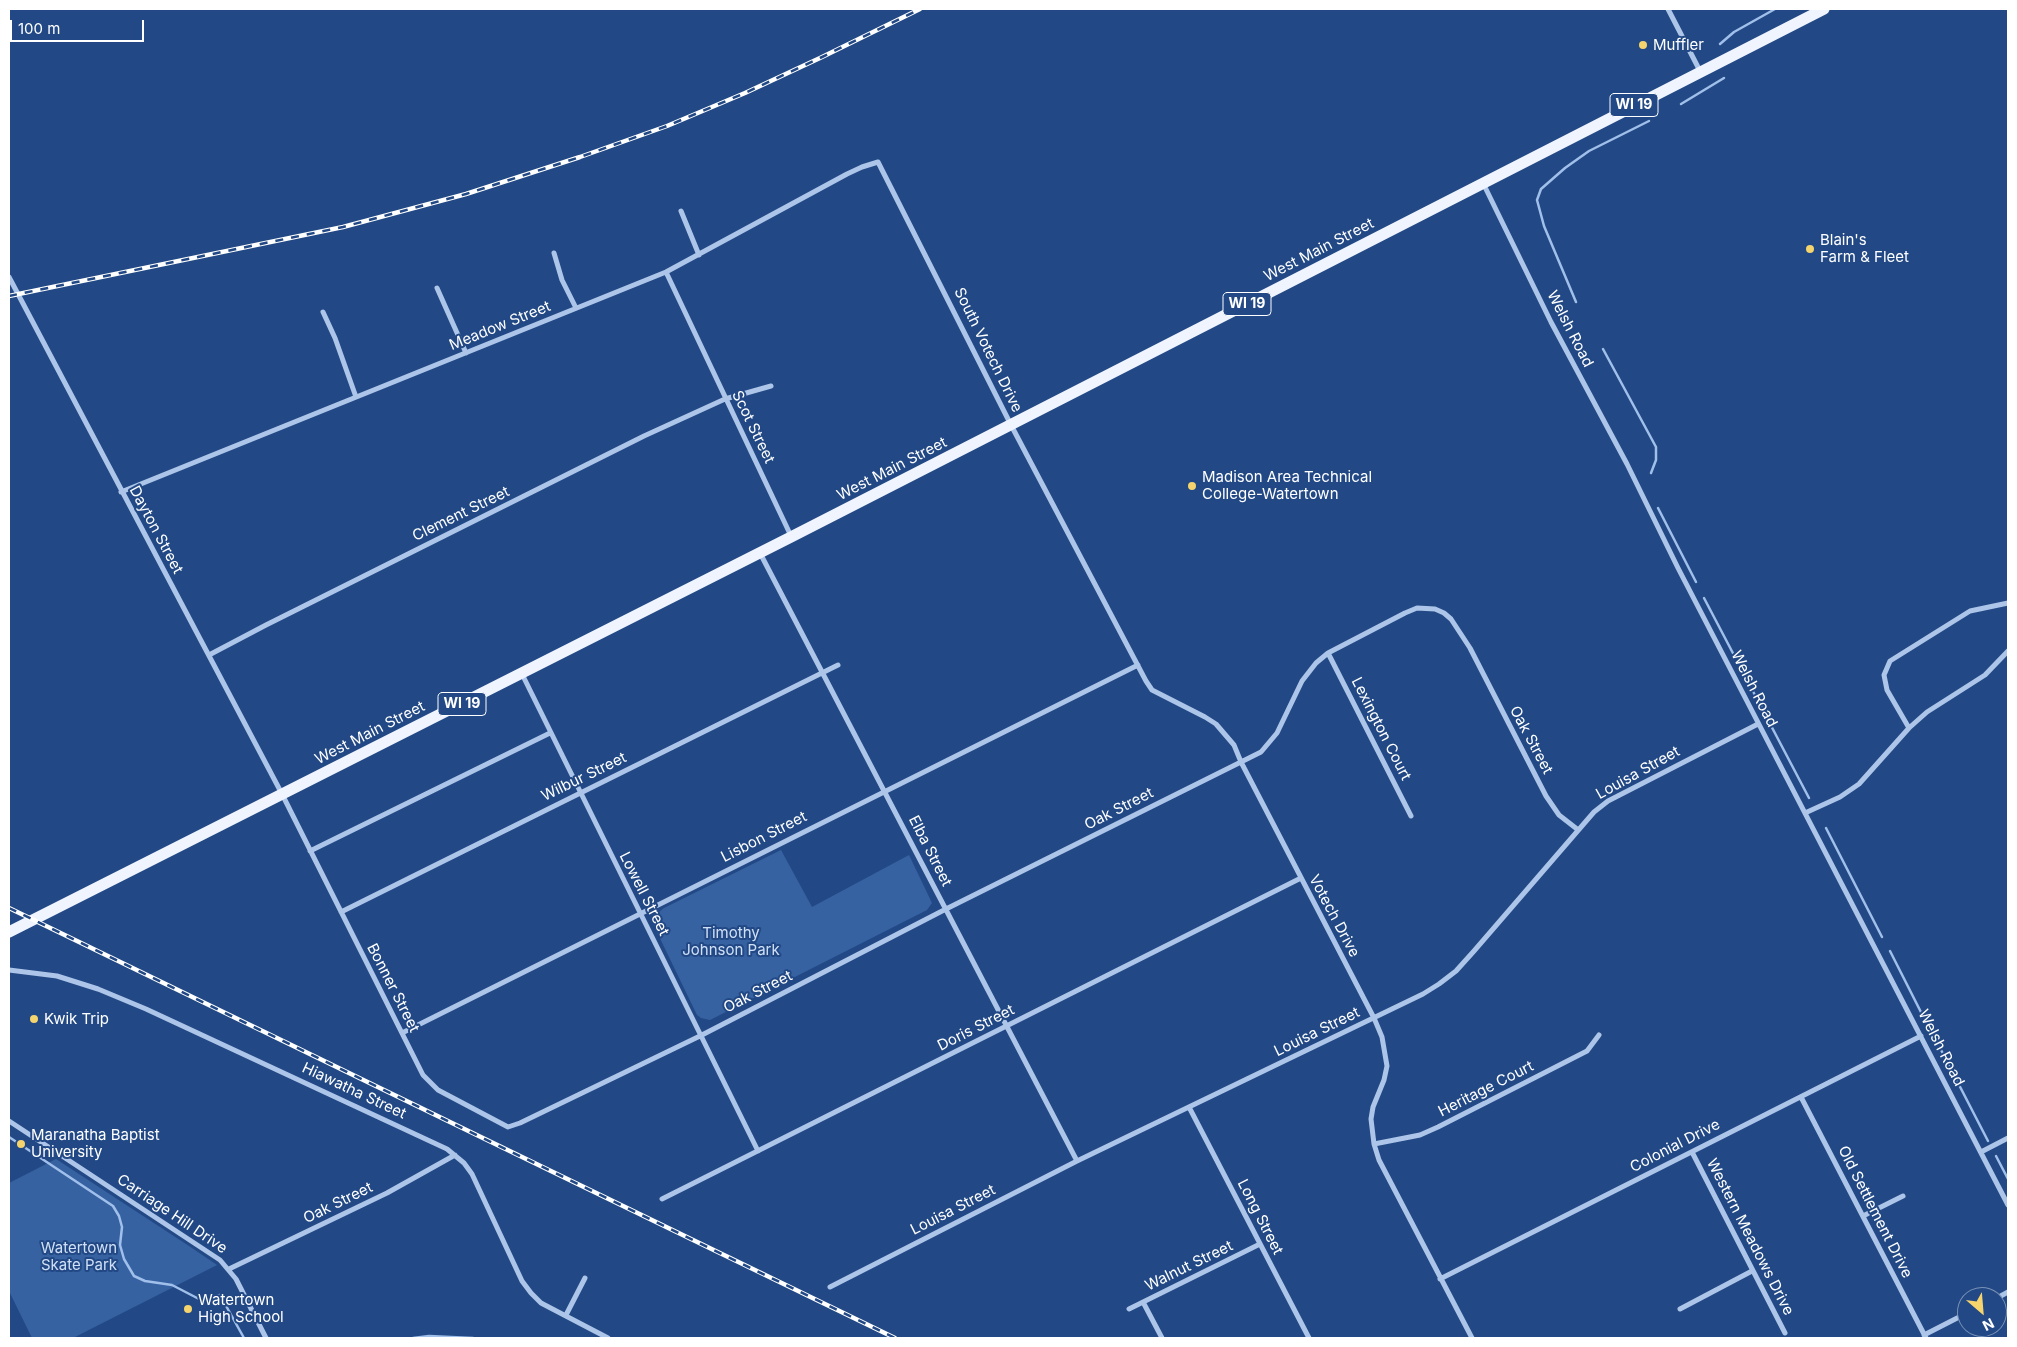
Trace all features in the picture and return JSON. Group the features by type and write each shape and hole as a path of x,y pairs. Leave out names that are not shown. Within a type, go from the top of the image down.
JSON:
{"main road":[{"name":"West Main Street","path":"1786,27 1813,9"},
{"name":"West Main Street","path":"9,932 760,553 1824,9"}],"street":[{"path":"1668,9 1700,72"},
{"name":"Meadow Street","path":"121,492 666,272 847,174 878,162"},
{"name":"South Votech Drive","path":"878,162 1076,549"},
{"name":"Welsh Road","path":"1483,182 1551,322 1627,464 1758,724 2008,1205"},
{"path":"680,211 698,255"},
{"path":"554,253 562,280 576,308"},
{"name":"Scot Street","path":"666,272 791,537"},
{"name":"Dayton Street","path":"9,277 282,794"},
{"path":"437,288 466,353"},
{"path":"323,312 335,338 356,397"},
{"name":"Clement Street","path":"209,655 309,603 637,440 725,399 771,386"},
{"name":"Votech Drive","path":"1076,549 1152,690 1216,724 1234,746 1240,762 1374,1018 1382,1037 1386,1066 1384,1080 1373,1107 1371,1119 1374,1144 1380,1160 1440,1279 1472,1338"},
{"name":"Elba Street","path":"760,553 1077,1162"},
{"path":"1909,728 1887,690 1884,675 1890,661 1970,611 2008,603"},
{"name":"Oak Street","path":"538,1115 700,1036 946,909 1261,752 1270,744 1284,721 1305,676 1316,663 1328,653 1404,612 1417,608 1435,609 1444,613 1458,628 1546,796 1559,815 1577,829"},
{"path":"1805,813 1840,797 1860,784 1909,728 1927,712 1985,675 2008,651"},
{"name":"Lexington Court","path":"1328,653 1411,816"},
{"name":"Wilbur Street","path":"341,912 838,665"},
{"name":"Lisbon Street","path":"402,1033 884,790 1138,665"},
{"name":"Lowell Street","path":"522,674 579,793 758,1151"},
{"name":"Louisa Street","path":"830,1286 1077,1162 1423,994 1456,971 1577,829 1608,801 1758,724"},
{"path":"310,851 550,733"},
{"name":"Bonner Street","path":"282,794 423,1075 438,1090 508,1127 538,1115"},
{"name":"Doris Street","path":"662,1199 1301,878"},
{"name":"Hiawatha Street","path":"9,970 56,976 98,989 421,1136 455,1154 472,1174 522,1281 541,1303 608,1338"},
{"name":"Heritage Court","path":"1374,1144 1420,1136 1438,1128 1587,1051 1598,1035"},
{"name":"Colonial Drive","path":"1440,1279 1921,1036"},
{"name":"Old Settlement Drive","path":"1801,1097 1925,1337"},
{"name":"Long Street","path":"1189,1107 1309,1338"},
{"name":"Carriage Hill Drive","path":"9,1120 205,1250 229,1269 266,1338"},
{"path":"1981,1152 2008,1138"},
{"name":"Western Meadows Drive","path":"1692,1152 1785,1333"},
{"name":"Oak Street","path":"229,1269 387,1193 455,1154"},
{"path":"1862,1216 1903,1196"},
{"name":"Walnut Street","path":"1129,1309 1260,1244"},
{"path":"1680,1309 1752,1271"},
{"path":"566,1315 585,1278"},
{"path":"1143,1302 1162,1338"},
{"path":"1925,1337 1957,1319"}],"green space":[{"name":"Timothy Johnson Park","path":"781,850 812,907 909,855 932,903 927,910 710,1020 701,1018 697,1015 654,926 654,916 664,908"},
{"name":"Watertown Skate Park","path":"56,1159 217,1265 73,1338 32,1338 9,1291 9,1183"}],"waterway":[{"path":"1720,44 1734,32 1775,9"},
{"path":"1681,104 1724,78"},
{"path":"1576,302 1544,226 1537,200 1541,189 1565,168 1589,151 1649,121"},
{"path":"1603,349 1656,447 1656,460 1651,473"},
{"path":"1658,508 1696,582"},
{"path":"1704,598 1809,798"},
{"path":"1826,828 1882,937"},
{"path":"1890,951 1929,1028"},
{"path":"1939,1046 1988,1141"},
{"path":"9,1137 113,1206 119,1216 122,1227 120,1245 124,1259 134,1276 145,1281 172,1285 199,1299 220,1295 244,1338"},
{"path":"1996,1156 2008,1179"},
{"path":"413,1338 429,1336 473,1338"}],"railway":[{"path":"9,296 343,227 466,194 667,126 745,93 920,9"},
{"path":"9,908 895,1338"}],"place":[{"name":"Muffler","path":"1643,45"},
{"name":"Blain's Farm & Fleet","path":"1810,249"},
{"name":"Madison Area Technical College-Watertown","path":"1192,486"},
{"name":"Kwik Trip","path":"34,1019"},
{"name":"Maranatha Baptist University","path":"21,1144"},
{"name":"Watertown High School","path":"188,1309"}]}
